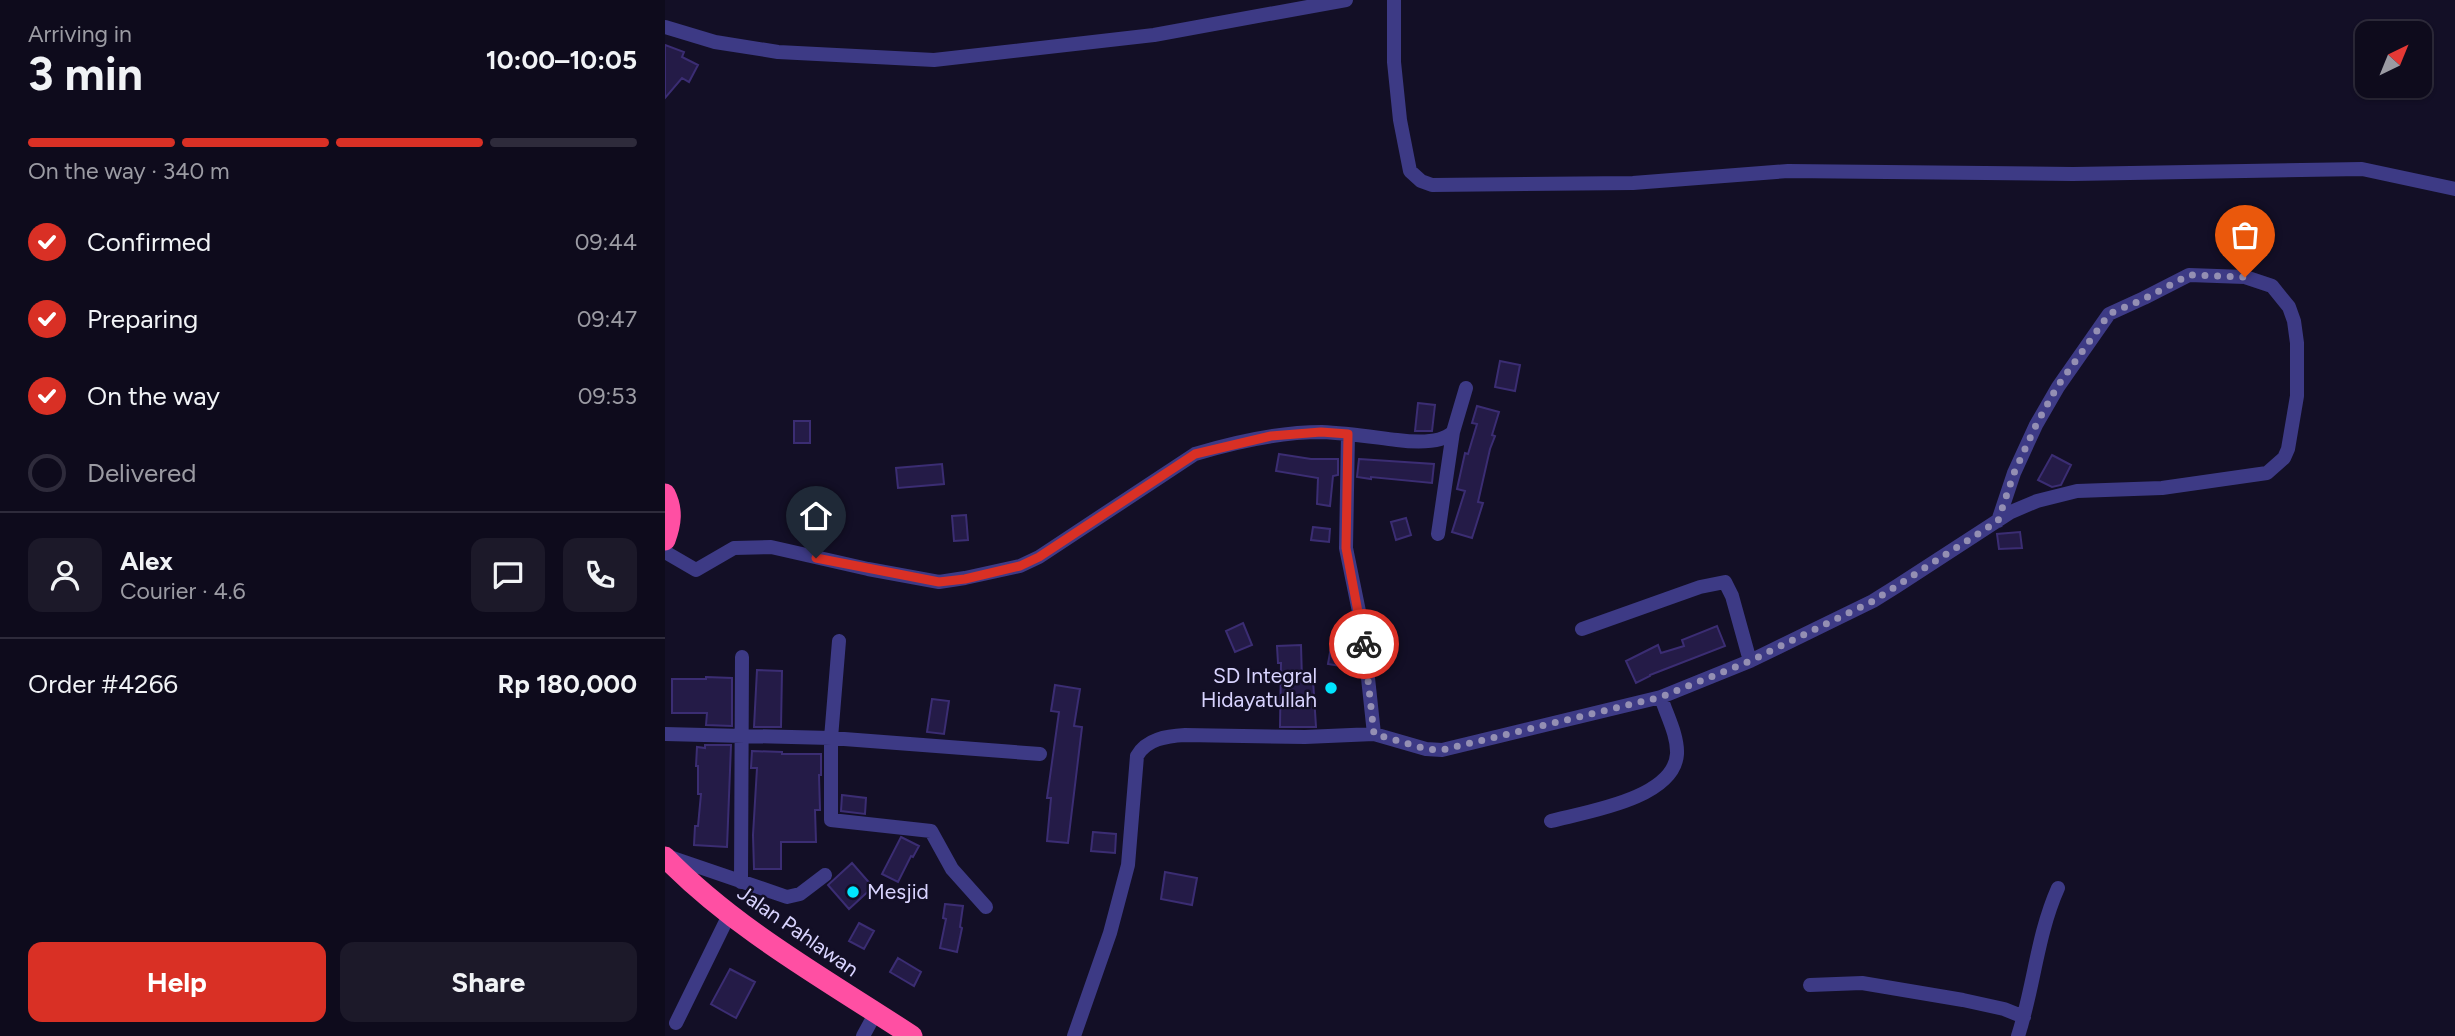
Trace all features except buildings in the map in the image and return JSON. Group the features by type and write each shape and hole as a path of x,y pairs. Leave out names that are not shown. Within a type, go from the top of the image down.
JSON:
{"highway":[{"path":"665,494 671,517 665,540"},
{"name":"Jalan Pahlawan","path":"665,856 729,915 898,1032"}],"street":[{"path":"665,27 715,42 778,52 934,60 1154,35 1346,0"},
{"path":"1394,0 1394,62 1402,133 1411,171 1421,181 1432,185 1633,183 1788,171 2073,174 2362,169 2455,189"},
{"path":"1073,1036 1110,933 1128,865 1136,767 1141,749 1147,743 1185,735 1305,737 1374,734 1426,749 1442,750 1661,697 1750,661 1873,601 1998,521 2037,501 2077,491 2162,488 2267,473 2284,458 2288,449 2297,396 2297,342 2294,321 2288,307 2272,286 2245,277 2189,275 2109,314 2057,387 2036,425 2014,473 1998,521"},
{"path":"1438,534 1453,432 1466,388"},
{"path":"665,552 696,570 734,548 771,547 939,582 965,579 1020,566 1039,557 1195,454 1271,436 1321,432 1415,442 1449,436 1453,432"},
{"path":"1348,434 1346,548 1363,631 1374,734"},
{"path":"1582,629 1700,587 1725,582 1732,596 1750,661"},
{"path":"839,641 831,738 831,820 931,831 952,869 986,907"},
{"path":"741,881 742,657"},
{"path":"1551,821 1625,802 1653,789 1664,779 1677,756 1676,743 1661,697"},
{"path":"665,734 831,738 1040,754"},
{"path":"665,856 787,897 793,897 825,875"},
{"path":"2018,1036 2046,915 2058,888"},
{"path":"676,1023 729,915"},
{"path":"1810,985 1862,983 1963,1000 2004,1009 2024,1017"},
{"path":"863,1036 875,1014"}],"way so far":[{"path":"1364,644 1374,734 1435,750 1661,697 1750,661 1873,601 1998,521 2014,473 2036,425 2057,387 2109,314 2189,275 2245,277"}],"place":[{"name":"SD Integral Hidayatullah","path":"1331,688"},
{"name":"Mesjid","path":"853,892"}],"route":[{"path":"816,558 939,582 965,579 1020,566 1039,557 1195,454 1271,436 1321,432 1348,434 1346,548 1360,611 1364,644"}]}
